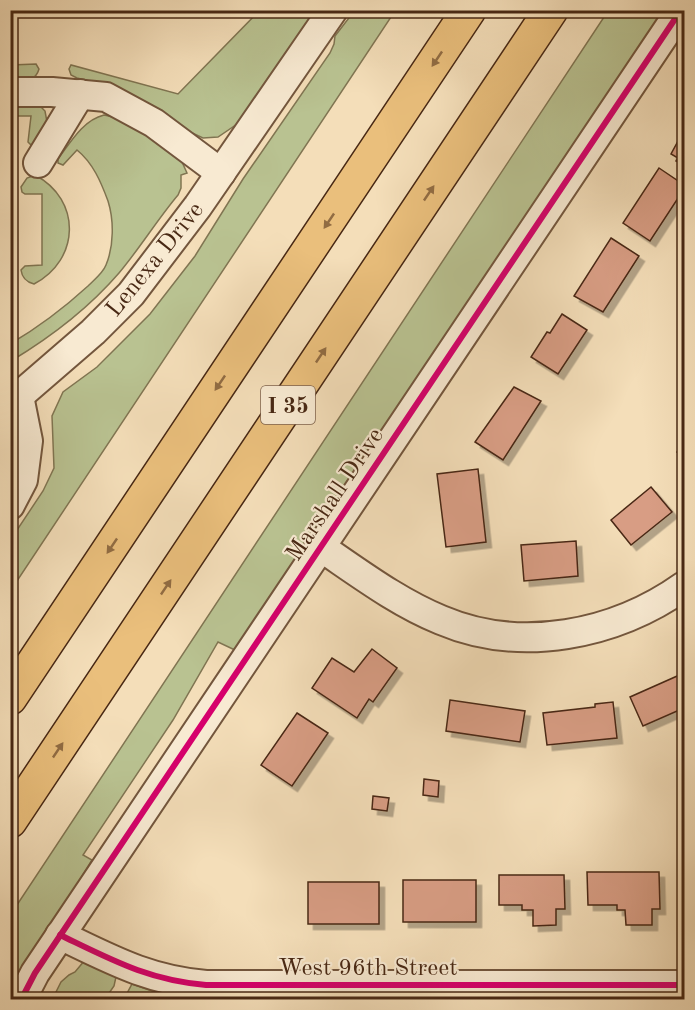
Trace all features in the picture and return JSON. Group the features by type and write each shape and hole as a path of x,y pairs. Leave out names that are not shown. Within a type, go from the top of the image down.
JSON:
{"highway":[{"name":"I 35","path":"10,698 469,10"},
{"name":"I 35","path":"18,810 551,10"},
{"path":"10,833 18,810"}],"street":[{"name":"Lenexa Drive","path":"10,505 23,480 28,441 15,397 93,332 131,294 198,206 333,10"},
{"name":"Marshall Drive","path":"21,999 60,935 319,546 681,10"},
{"path":"10,92 106,97 153,123 221,173"},
{"path":"38,163 80,94"},
{"path":"319,546 398,599 441,620 485,633 521,637 567,635 601,627 644,611 684,586"},
{"name":"West 96th Street","path":"60,935 135,971 177,982 206,985 684,985"}],"green space":[{"path":"355,10 395,11 11,590 11,539 43,491 54,468 52,416 63,392 97,367 150,314 195,256 243,179 330,53 335,36"},
{"path":"259,11 318,11 243,120 218,137 203,138 122,90 77,78 71,75 69,69 71,65 178,94"},
{"path":"608,11 663,11 237,651 218,642 173,720 83,855 92,860 11,993 10,914"},
{"path":"36,64 39,69 35,77 11,82 11,65"},
{"path":"10,107 41,107 45,111 47,122 35,145 28,142 31,116 11,116"},
{"path":"104,115 127,120 182,162 187,173 181,175 181,188 178,195 127,263 95,299 68,322 11,361 10,344 70,302 103,271 106,265 111,250 112,225 108,201 99,180 88,161 77,150 63,165 58,163 58,159 83,127"},
{"path":"35,175 50,186 61,199 67,214 69,230 67,246 60,260 49,273 34,284 25,279 21,270 25,266 42,265 42,194 25,194 21,187 27,178"},
{"path":"85,960 116,977 114,986 105,999 52,1000 61,982 75,972"},
{"path":"132,984 158,993 184,999 124,999"}],"building":[{"path":"684,130 684,165 676,161 678,158 671,154"},
{"path":"659,168 684,185 684,189 650,241 623,223"},
{"path":"611,238 639,256 603,312 574,296"},
{"path":"562,314 587,330 558,374 531,357"},
{"path":"514,387 541,401 503,460 475,442"},
{"path":"684,441 684,457 677,452"},
{"path":"478,469 486,542 446,547 437,474"},
{"path":"651,487 672,512 631,545 611,520"},
{"path":"576,541 578,576 524,581 521,545"},
{"path":"372,649 397,668 373,702 369,699 357,718 312,688 332,658 354,672"},
{"path":"684,673 684,708 643,726 630,697"},
{"path":"450,700 525,711 520,742 446,731"},
{"path":"613,702 617,738 547,745 543,713 595,707 595,704"},
{"path":"297,713 328,733 292,786 261,765"},
{"path":"424,779 439,781 438,797 423,795"},
{"path":"373,796 389,798 387,811 372,809"},
{"path":"587,872 659,872 660,909 652,909 652,925 626,925 625,910 617,910 617,905 588,905"},
{"path":"499,875 564,875 565,909 556,909 556,925 533,926 533,910 522,910 522,905 499,905"},
{"path":"403,880 476,880 476,922 403,922"},
{"path":"308,882 379,882 379,924 308,924"}],"cycle path":[{"path":"21,1000 35,973 681,10"},
{"path":"60,935 148,974 206,985 684,985"}]}
